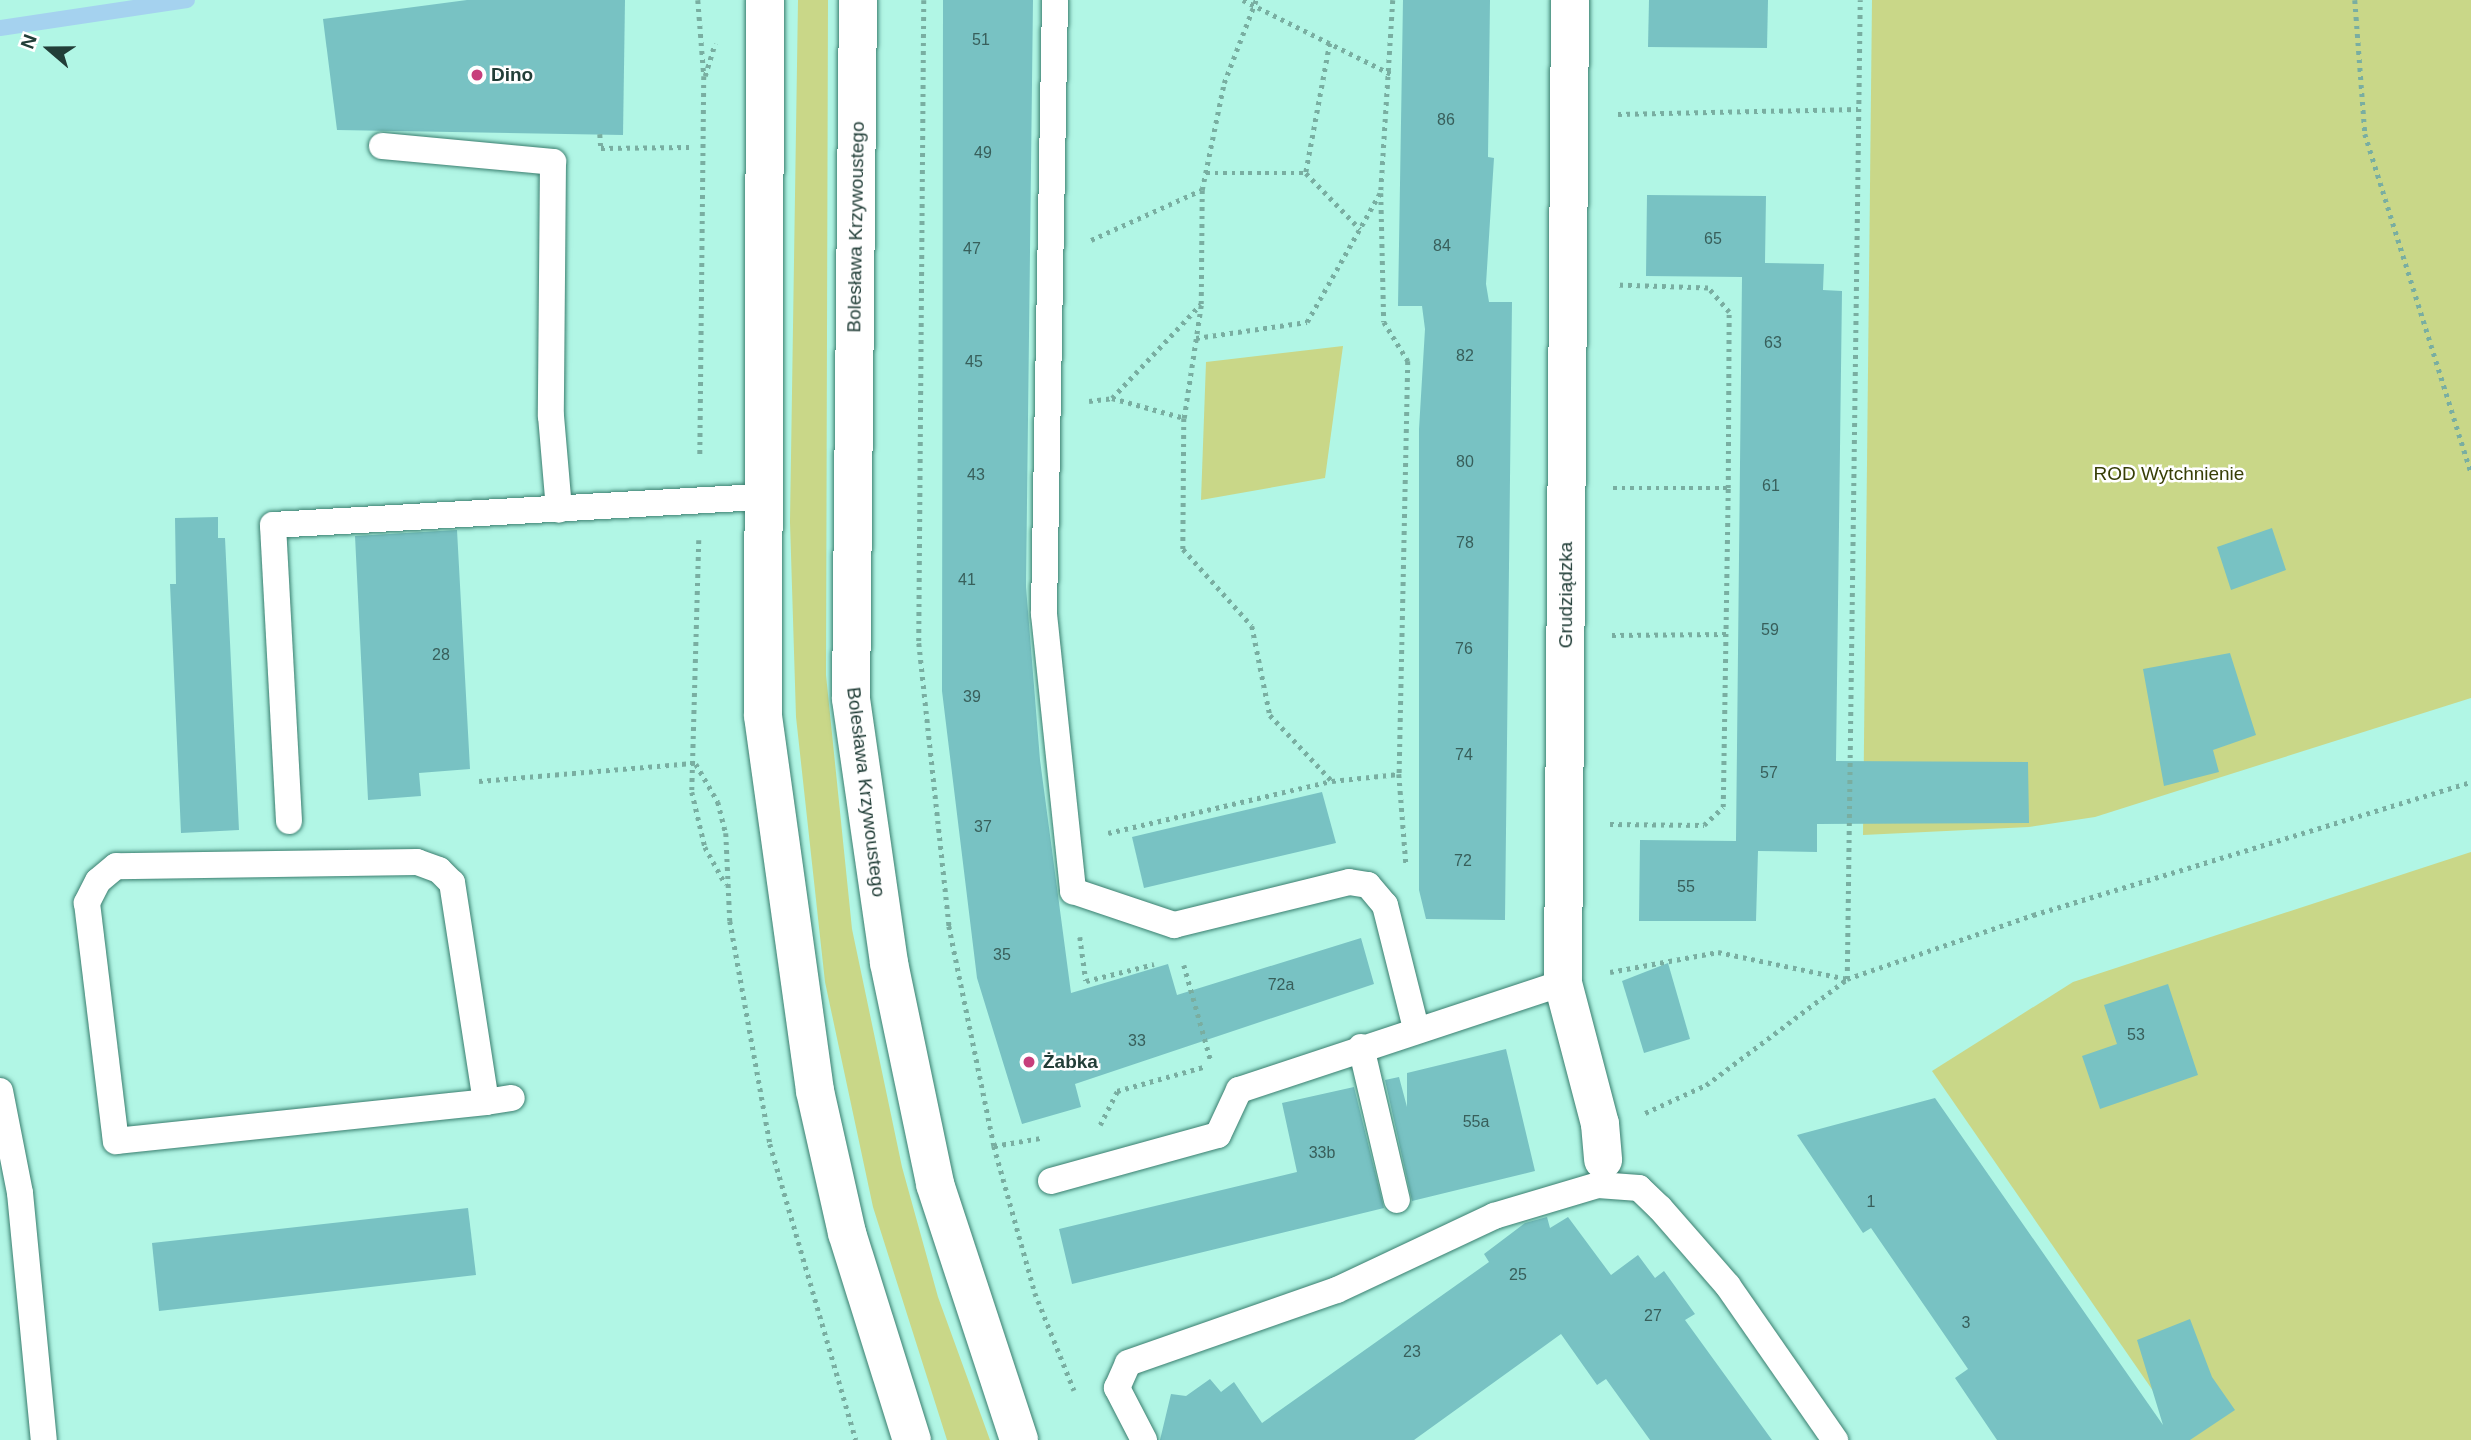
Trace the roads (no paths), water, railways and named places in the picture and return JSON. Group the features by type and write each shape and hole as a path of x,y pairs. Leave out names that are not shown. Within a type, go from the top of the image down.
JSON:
{"main road":[{"path":"765,0 761,497 763,716 815,1091 847,1233 912,1440"},
{"name":"Bolesława Krzywoustego","path":"859,0 850,699 889,963 935,1184 1019,1440"},
{"name":"Grudziądzka","path":"1570,0 1563,983 1601,1156"}],"lane":[{"path":"1055,0 1044,614 1073,891 1174,925 1349,882 1368,885 1385,905 1416,1028"},
{"path":"382,146 553,162 551,416 559,510"},
{"path":"289,821 273,525 761,497"},
{"path":"418,862 439,870 452,883 499,1100 116,1141 87,903 98,881 116,866 418,862"},
{"path":"1051,1181 1218,1135 1239,1090 1416,1028 1563,983"},
{"path":"1361,1047 1398,1199"},
{"path":"0,1091 20,1193 44,1440"},
{"path":"1144,1440 1117,1388 1128,1363 1337,1290 1494,1216 1601,1156 1660,1208 1728,1286 1835,1440"}],"waterway":[{"path":"0,28 187,0"}],"place":[{"name":"Dino","path":"477,75"},
{"name":"Żabka","path":"1029,1062"}],"park label":[{"name":"ROD Wytchnienie","path":"2169,474"}]}
